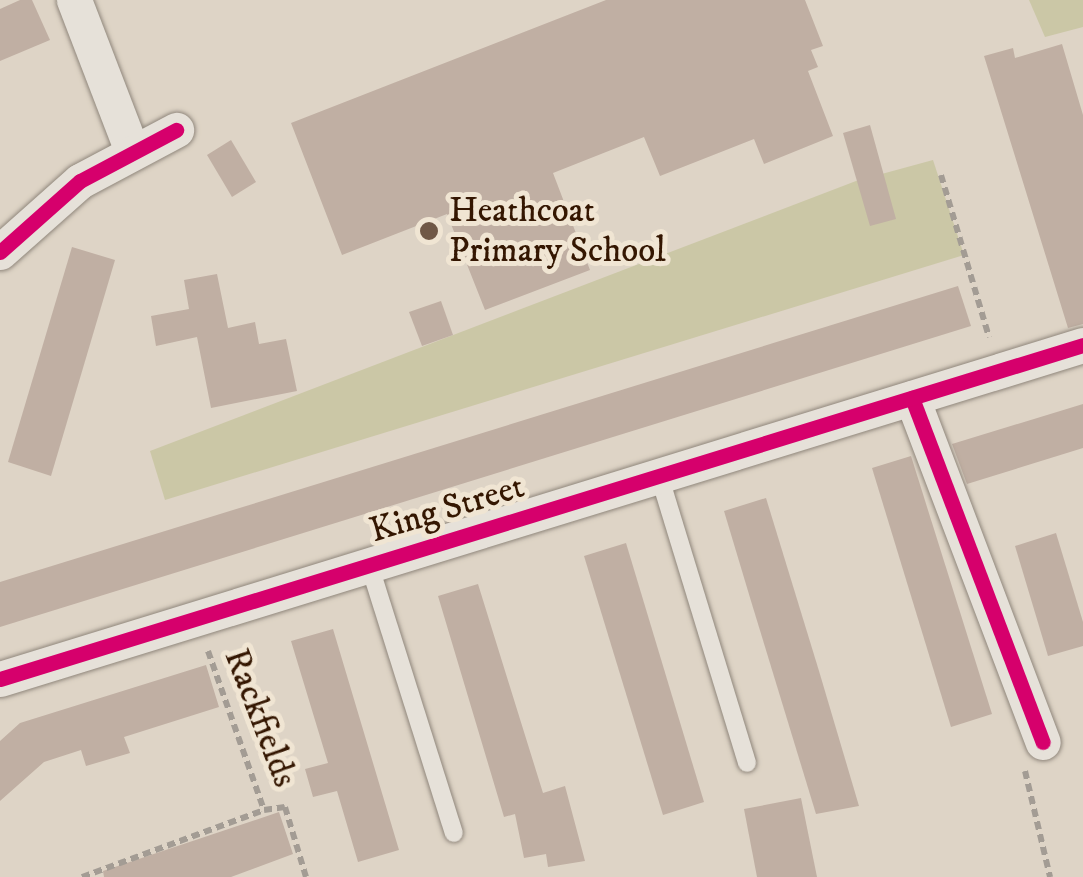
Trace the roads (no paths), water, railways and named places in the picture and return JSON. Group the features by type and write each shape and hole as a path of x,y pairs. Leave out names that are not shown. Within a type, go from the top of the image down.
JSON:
{"street":[{"path":"74,0 132,152"},
{"path":"0,252 80,181 176,130"},
{"name":"King Street","path":"0,679 1083,345"},
{"path":"912,398 974,570 1043,742"}],"lane":[{"path":"659,475 747,763"},
{"path":"368,564 454,833"}],"place":[{"name":"Heathcoat Primary School","path":"429,231"}]}
